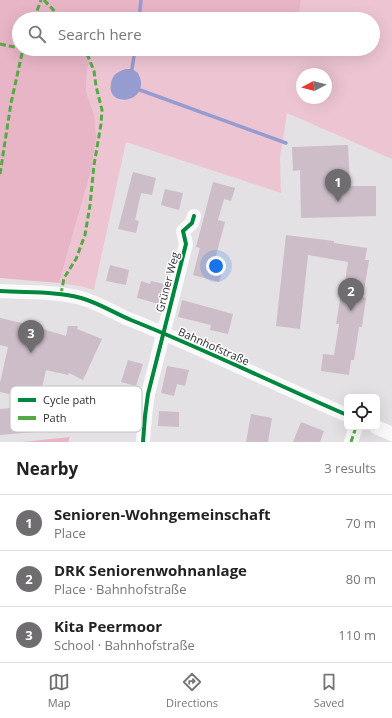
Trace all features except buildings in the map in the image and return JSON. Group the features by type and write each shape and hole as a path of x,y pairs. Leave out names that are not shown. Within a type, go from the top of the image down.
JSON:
{"street":[{"name":"Grüner Weg","path":"143,442 148,394 186,244 183,231 192,223 194,216"},
{"name":"Bahnhofstraße","path":"0,291 61,294 81,298 344,414"},
{"path":"380,429 392,434"},
{"path":"351,442 355,430"}],"shaded area":[{"path":"0,0 301,0 299,12 12,12 12,56 91,56 87,71 86,92 94,114 96,138 91,171 59,283 0,278"},
{"path":"301,0 392,0 392,159 287,113 280,159 281,193 126,142 94,290 59,283 91,171 94,114 86,92 87,71 91,56 380,56 380,12 299,12","holes":["113,77 123,101 113,95 112,92 111,85"]},
{"path":"70,437 68,442 22,442"}],"water":[{"path":"126,69 132,69 138,73 141,81 140,89 136,95 125,100 114,96 111,91 111,83 116,74"}],"waterway":[{"path":"140,12 141,0"},
{"path":"132,69 134,56"},
{"path":"140,90 286,143"}],"marked path":[{"path":"37,12 41,0"},
{"path":"44,0 55,12"},
{"path":"0,44 12,47"},
{"path":"0,174 11,103 21,56"},
{"path":"61,294 64,278 76,259 85,235 101,124 102,110 94,71 88,56"},
{"path":"351,442 355,430"}],"cycle path":[{"path":"143,442 148,394 186,244 183,231 192,223 194,216"},
{"path":"0,291 61,294 88,300 344,414"}],"place":[{"name":"Senioren-Wohngemeinschaft","path":"338,202"},
{"name":"DRK Seniorenwohnanlage","path":"351,311"},
{"name":"Kita Peermoor","path":"31,353"}]}
